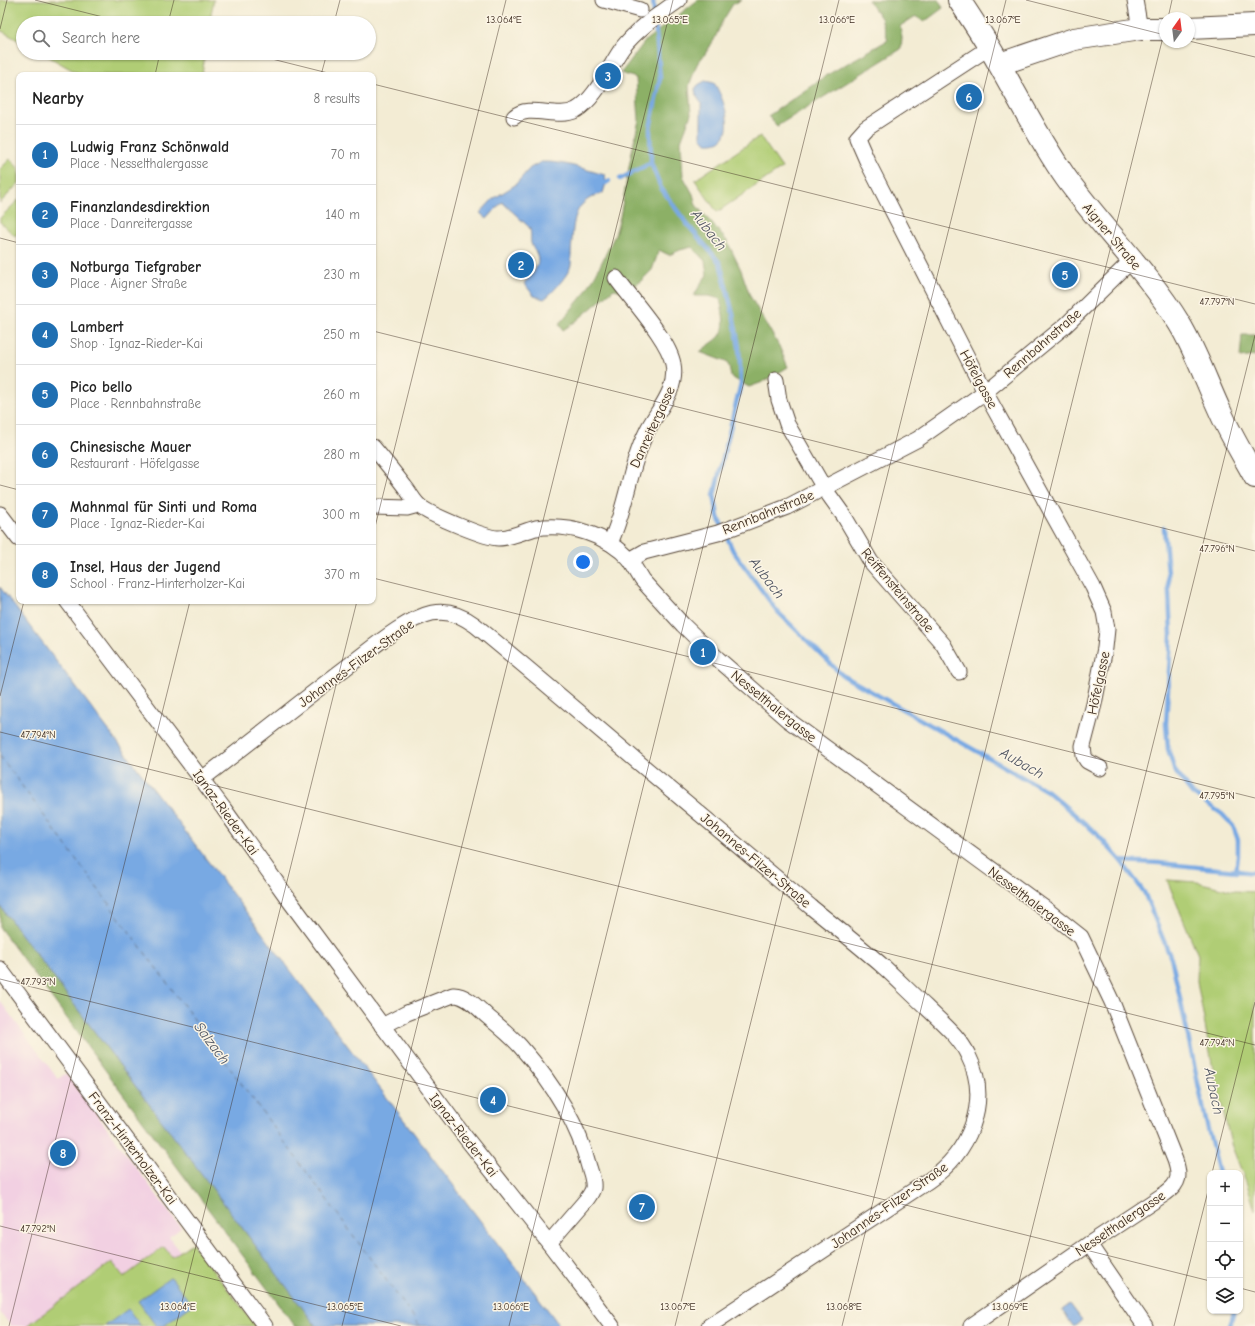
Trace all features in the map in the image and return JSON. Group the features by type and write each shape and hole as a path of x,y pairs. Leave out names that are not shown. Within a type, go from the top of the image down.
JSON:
{"main road":[{"name":"Aigner Straße","path":"959,0 995,56 1044,145 1062,172 1090,212 1132,260 1166,303 1180,324 1194,349 1228,429 1255,477"},
{"path":"1195,28 1255,25"},
{"path":"995,56 1074,39 1140,30 1159,29"}],"street":[{"path":"604,0 640,10"},
{"path":"1135,0 1140,30"},
{"path":"514,118 522,113 530,111 560,114 578,109 589,99 616,58 635,35 674,4"},
{"name":"Höfelgasse","path":"995,56 866,128 857,138 868,163 985,392 1086,575 1104,612 1107,629 1105,648 1094,704 1083,746 1084,756 1087,762 1100,768"},
{"name":"Rennbahnstraße","path":"630,560 644,552 673,546 724,531 787,507 918,439 985,392 1066,325 1132,260"},
{"name":"Danreitergasse","path":"610,543 618,524 638,451 648,429 671,392 674,374 672,359 656,330 616,278"},
{"name":"Reiffensteinstraße","path":"776,380 779,400 785,420 824,488 844,516 871,562 943,644 959,672"},
{"path":"376,451 418,505 433,514 491,537 503,538 535,529 556,527 569,528 610,543 630,560"},
{"path":"376,507 407,508 418,505"},
{"path":"0,514 16,535"},
{"name":"Nesselthalergasse","path":"630,560 642,580 683,625 718,660 771,706 1043,907 1081,937 1112,1002 1175,1160 1179,1172 1175,1185 1170,1190 1089,1244 990,1321 971,1326"},
{"name":"Ignaz-Rieder-Kai","path":"69,604 202,779 462,1133 612,1326"},
{"name":"Johannes-Filzer-Straße","path":"202,779 363,655 410,622 418,617 433,613 444,613 457,616 468,620 475,625 536,675 666,786 886,969 958,1039 969,1056 974,1068 977,1101 976,1112 971,1130 967,1140 954,1159 928,1181 709,1326"},
{"name":"Franz-Hinterholzer-Kai","path":"0,969 265,1326"},
{"path":"382,1026 407,1013 453,995 457,995 466,999 481,1010 507,1033 540,1071 569,1116 582,1144 588,1160 593,1186 587,1199 549,1243"},
{"path":"1089,1244 1145,1326"}],"shaded area":[{"path":"0,1001 58,1079 66,1073 181,1228 169,1237 180,1251 172,1258 164,1247 124,1277 112,1262 27,1326 11,1326 0,1312"}],"green space":[{"path":"0,0 214,0 211,16 16,16 16,39 0,30"},
{"path":"698,0 742,0 733,4 722,22 714,40 697,64 689,86 691,114 681,141 683,176 693,194 696,205 727,241 741,270 750,296 779,346 788,367 763,382 749,387 731,377 729,366 726,362 700,352 720,336 724,323 720,299 709,296 694,296 707,275 705,261 692,247 669,255 659,250 652,270 636,285 623,291 614,289 575,322 563,330 559,324 584,294 596,274 615,235 620,217 639,120 636,78 621,73 646,40"},
{"path":"868,0 939,0 943,8 924,22 916,16 900,26 902,37 901,49 777,126 768,116 827,75 888,40 881,18"},
{"path":"54,60 204,60 202,72 76,72"},
{"path":"760,136 782,168 717,212 695,180"},
{"path":"10,159 16,166 16,186 0,203 0,169"},
{"path":"16,202 15,236 0,222 0,218"},
{"path":"1242,335 1255,335 1255,356 1240,358"},
{"path":"1167,880 1197,882 1234,891 1255,892 1255,1211 1243,1175 1243,1170 1241,1170 1231,1144 1212,1064 1197,981 1198,955"},
{"path":"0,906 316,1326 295,1326 0,928"},
{"path":"192,1243 256,1326 27,1326 112,1262 124,1277 164,1247 172,1257"}],"water":[{"path":"705,81 714,83 726,110 727,130 724,138 717,142 706,143 701,137 701,103 696,95 695,89 698,85"},
{"path":"541,162 565,164 605,175 606,183 603,193 584,202 579,208 574,224 570,268 566,276 551,294 544,299 534,296 524,283 535,270 538,263 536,252 531,243 529,227 502,202 487,219 480,213 493,199 515,185 530,168"},
{"name":"Salzach","path":"0,587 560,1326 316,1326 0,906"},
{"path":"171,1277 192,1305 164,1326 156,1326 138,1301"},
{"path":"1070,1304 1082,1320 1075,1326 1073,1326 1062,1310"},
{"path":"128,1309 141,1326 105,1326"}],"waterway":[{"name":"Aubach","path":"653,0 654,14"},
{"name":"Aubach","path":"655,21 660,78 650,129 651,163 661,188 687,224 720,263 733,314 739,347 741,383 714,495 718,517 733,551 777,611 842,675 1047,791 1096,833 1121,861 1144,892 1172,961 1206,1121 1218,1170"},
{"name":"Aubach","path":"620,179 651,163"},
{"name":"Aubach","path":"1164,528 1171,635 1166,724 1168,749 1175,771 1193,794 1222,814 1233,826 1238,840 1236,872"},
{"name":"Aubach","path":"1121,861 1159,863 1255,873"},
{"name":"Aubach","path":"1230,1326 1233,1314"}],"ferry route":[{"path":"0,756 420,1326"}],"place":[{"name":"Notburga Tiefgraber","path":"608,76"},
{"name":"Chinesische Mauer","path":"969,97"},
{"name":"Finanzlandesdirektion","path":"521,265"},
{"name":"Pico bello","path":"1065,275"},
{"name":"Ludwig Franz Schönwald","path":"703,652"},
{"name":"Lambert","path":"493,1100"},
{"name":"Insel, Haus der Jugend","path":"63,1153"},
{"name":"Mahnmal für Sinti und Roma","path":"642,1207"}]}
